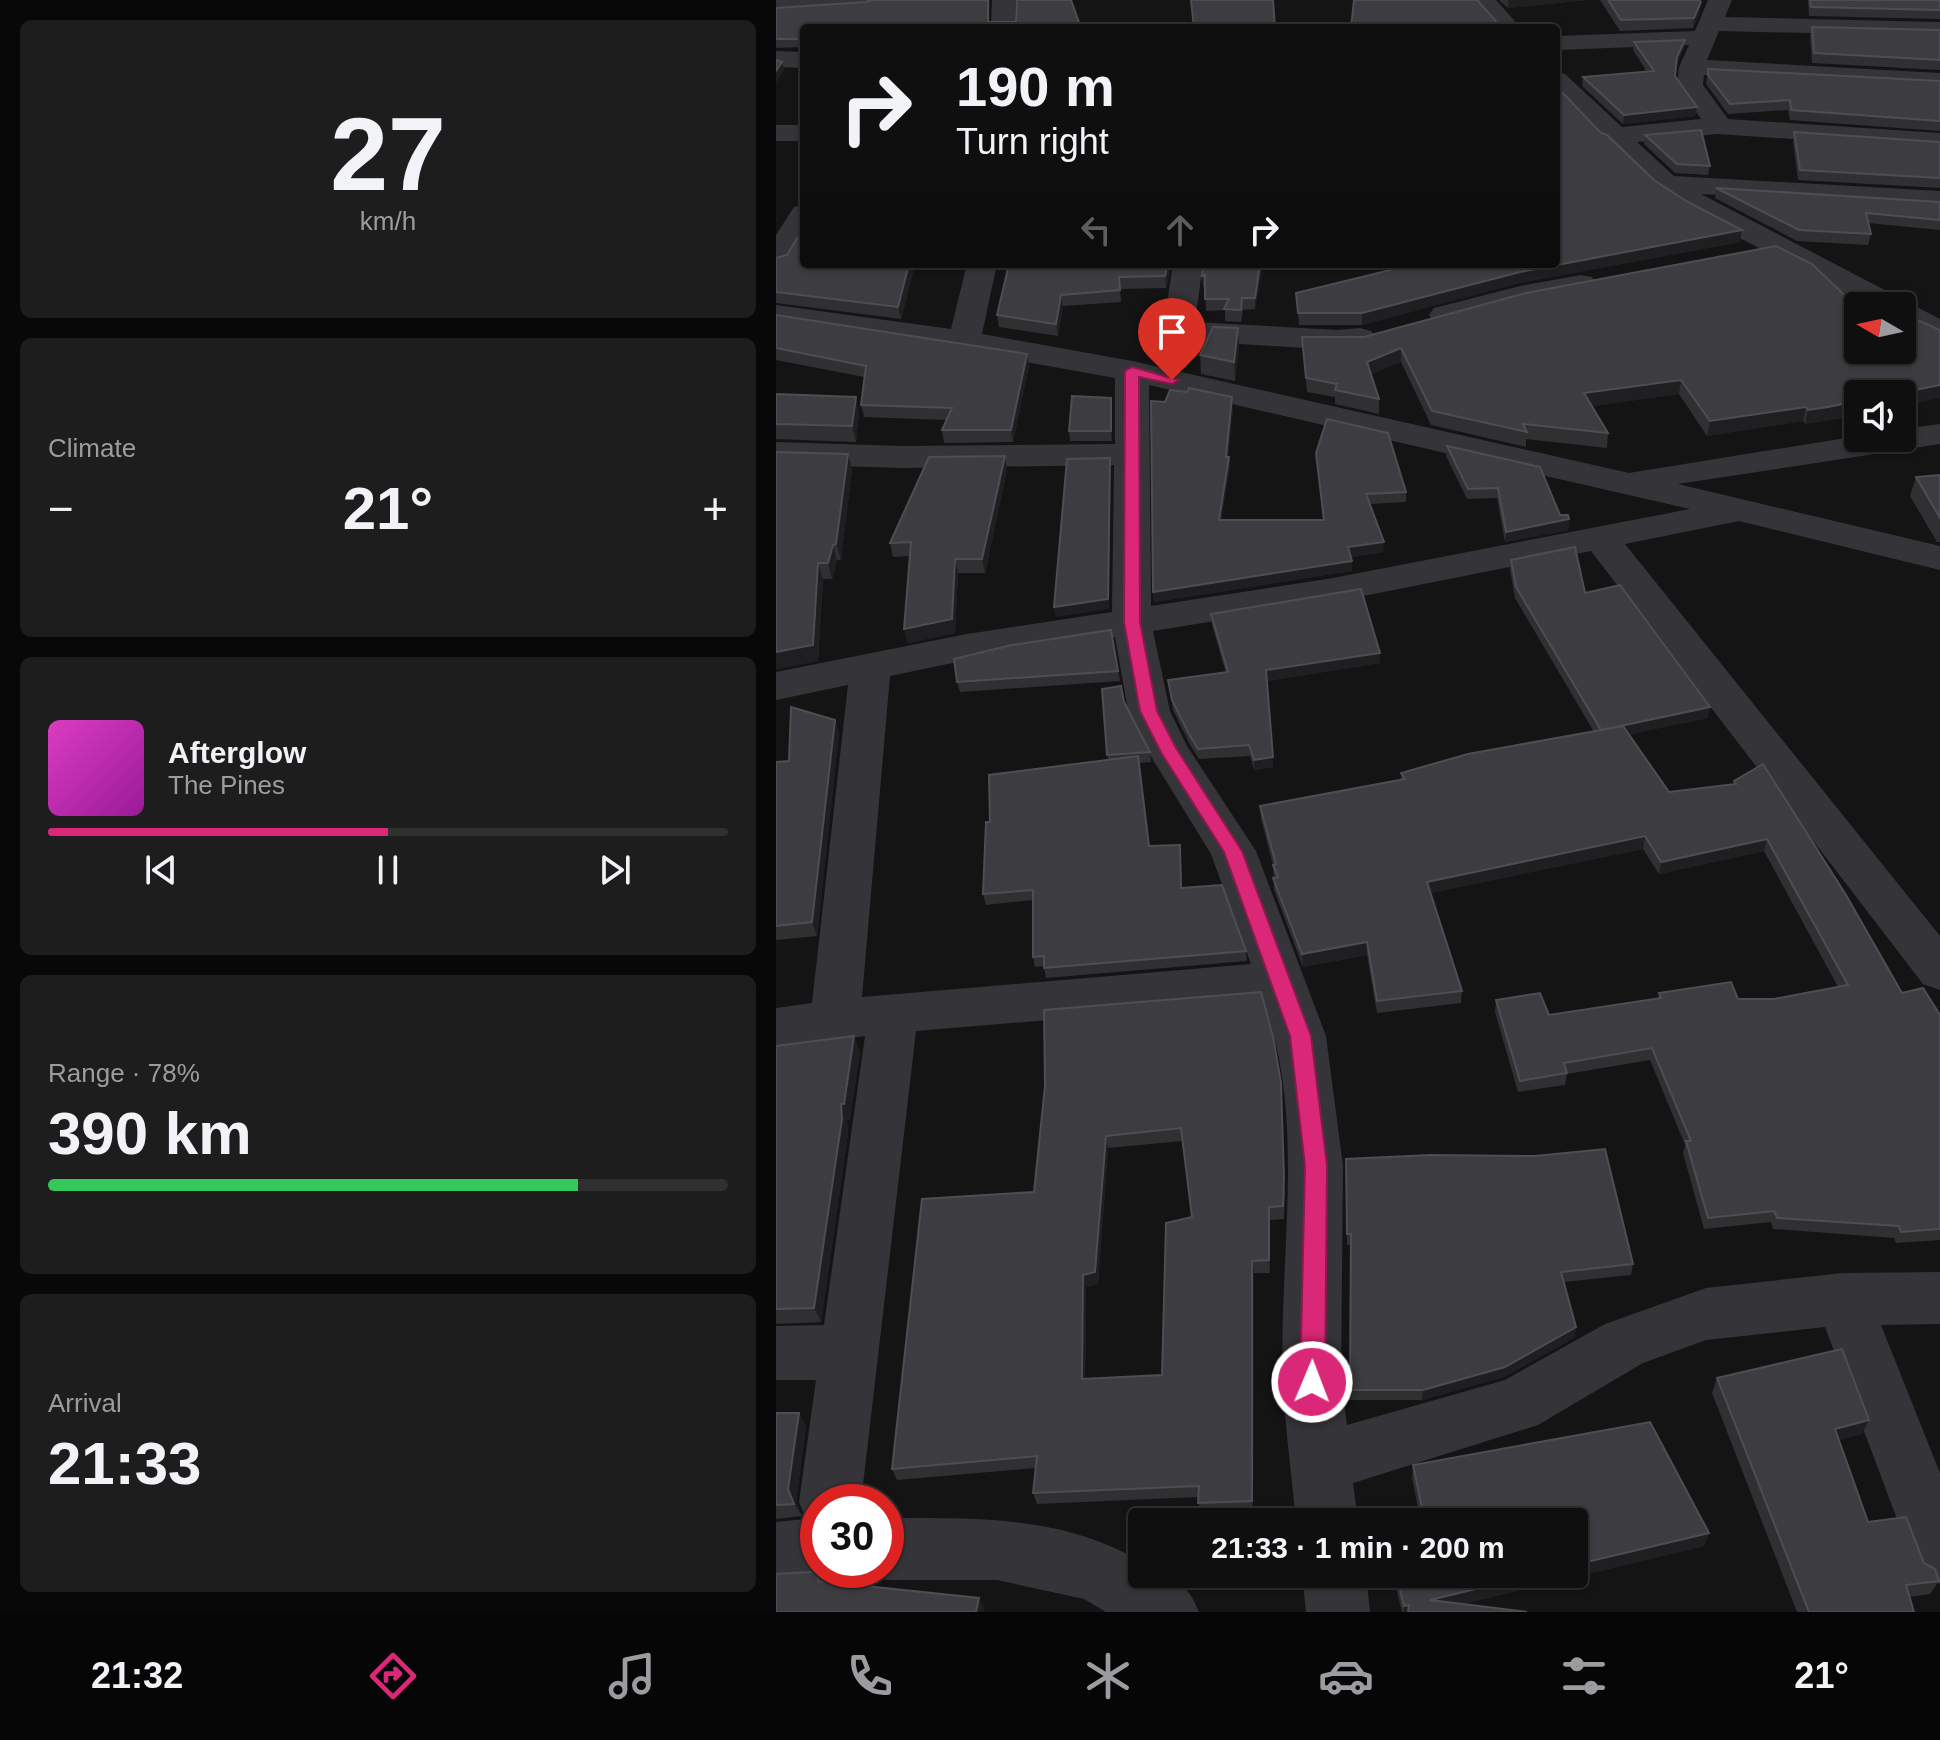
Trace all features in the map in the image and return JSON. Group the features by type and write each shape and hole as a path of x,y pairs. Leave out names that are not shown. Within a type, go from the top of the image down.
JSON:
{"street":[{"path":"776,6 867,0"},
{"path":"1003,24 1004,0"},
{"path":"1483,0 1505,24"},
{"path":"1717,126 1690,85 1692,67 1720,0"},
{"path":"1560,43 1707,31 1940,29"},
{"path":"776,59 800,60"},
{"path":"1692,67 1940,81"},
{"path":"1566,103 1612,136 1665,183 1696,204 1867,292"},
{"path":"1612,136 1717,126 1940,141"},
{"path":"776,133 800,133"},
{"path":"1665,183 1940,200"},
{"path":"776,259 799,201"},
{"path":"1734,255 1779,246"},
{"path":"964,341 981,268"},
{"path":"1172,380 1187,268"},
{"path":"1178,331 1337,340 1363,338 1520,295 1612,278"},
{"path":"776,314 964,341 1132,371 1623,482 1940,558"},
{"path":"1916,318 1940,332"},
{"path":"1132,371 1132,622 1149,711 1168,750 1233,851 1301,1036 1316,1166 1312,1382 1325,1508"},
{"path":"1623,482 1940,434"},
{"path":"776,453 902,457 1132,454"},
{"path":"776,686 967,647 1333,590 1736,511"},
{"path":"1600,538 1940,971"},
{"path":"835,1021 870,669"},
{"path":"776,1028 893,1013 1280,981"},
{"path":"832,1484 893,1013"},
{"path":"1320,1463 1517,1405 1625,1343 1706,1314 1843,1299 1940,1298"},
{"path":"1843,1299 1940,1553"},
{"path":"776,1353 849,1352"},
{"path":"904,1549 997,1549 1095,1570 1167,1612"},
{"path":"776,1553 800,1551"},
{"path":"1335,1588 1338,1612"}],"building":[{"path":"988,0 988,22 1016,22 1017,0 1071,0 1080,24 800,24 800,39 776,39 776,8 866,2"},
{"path":"1191,0 1273,0 1275,24 1194,24"},
{"path":"1354,0 1477,0 1498,24 1351,24"},
{"path":"1608,0 1701,2 1694,18 1621,20"},
{"path":"1810,0 1940,0 1940,10 1811,7"},
{"path":"1812,27 1940,30 1940,60 1814,53"},
{"path":"1685,40 1677,57 1675,76 1697,107 1624,115 1583,77 1654,71 1634,42"},
{"path":"1708,69 1940,81 1940,121 1791,110 1790,100 1730,104 1708,75"},
{"path":"1560,90 1601,133 1607,135 1654,180 1686,201 1742,230 1560,264"},
{"path":"1701,130 1710,166 1677,164 1645,135"},
{"path":"1794,132 1940,142 1940,178 1800,170"},
{"path":"1716,188 1940,202 1940,220 1866,213 1871,234 1799,230"},
{"path":"800,234 800,268 908,268 898,307 776,292 776,258 787,255"},
{"path":"1776,246 1812,264 1844,295 1844,364 1916,364 1916,322 1920,321 1940,330 1940,385 1916,390 1916,380 1844,380 1844,404 1710,421 1681,380 1584,393 1608,433 1523,424 1527,432 1432,411 1401,348 1367,362 1379,399 1335,390 1337,384 1306,378 1302,337 1364,337 1526,293"},
{"path":"1008,268 1167,268 1165,276 1119,277 1120,290 1061,295 1056,324 997,315"},
{"path":"1203,268 1259,268 1255,298 1242,298 1241,310 1224,309 1229,299 1205,299 1205,275 1202,276"},
{"path":"1399,268 1541,268 1362,313 1298,313 1296,293"},
{"path":"776,315 1027,354 1011,430 942,430 952,408 861,405 866,366 776,348"},
{"path":"1213,327 1238,328 1234,362 1200,355"},
{"path":"1189,388 1232,397 1226,457 1229,457 1219,520 1324,520 1316,453 1327,419 1388,433 1406,492 1366,494 1384,542 1348,547 1352,561 1153,592 1151,401 1165,402 1170,390 1187,392"},
{"path":"776,394 856,397 852,426 776,424"},
{"path":"1072,396 1111,398 1111,431 1069,431"},
{"path":"1447,446 1540,467 1560,515 1568,515 1569,519 1506,532 1498,488 1468,489"},
{"path":"776,452 848,454 836,544 828,563 818,563 813,645 776,652"},
{"path":"1005,456 982,559 955,559 952,619 904,629 911,542 890,543 929,457"},
{"path":"1110,458 1108,599 1054,607 1067,459"},
{"path":"1940,475 1940,518 1916,477"},
{"path":"1575,547 1585,593 1620,585 1710,707 1601,730 1516,587 1511,560"},
{"path":"1361,589 1380,653 1266,670 1273,757 1254,760 1249,745 1198,749 1172,700 1168,680 1228,672 1211,614"},
{"path":"1111,630 1118,671 957,682 954,659 1012,645"},
{"path":"1121,686 1124,702 1150,752 1107,755 1102,689"},
{"path":"791,707 835,720 812,922 776,926 776,762 789,761"},
{"path":"1623,726 1669,792 1736,784 1734,781 1763,764 1846,895 1902,993 1923,988 1940,1015 1940,1229 1901,1232 1899,1226 1777,1218 1774,1211 1708,1218 1686,1141 1691,1141 1652,1048 1564,1063 1567,1073 1520,1081 1496,1000 1540,993 1549,1015 1661,998 1659,993 1731,982 1738,999 1774,999 1848,985 1767,839 1661,862 1645,836 1427,882 1462,991 1377,1001 1367,942 1302,954 1273,878 1278,877 1273,865 1276,864 1260,806 1405,779 1401,773 1468,754"},
{"path":"1138,756 1149,846 1180,845 1181,888 1222,885 1246,951 1044,968 1044,956 1033,957 1033,890 983,894 986,822 990,822 989,775"},
{"path":"1261,992 1281,1083 1284,1178 1283,1206 1269,1207 1269,1260 1252,1261 1252,1501 1198,1503 1199,1486 1033,1493 1037,1456 892,1469 922,1199 1034,1192 1045,1086 1044,1010","holes":["1181,1128 1192,1217 1166,1223 1162,1375 1082,1379 1083,1275 1095,1272 1106,1136"]},
{"path":"854,1036 844,1104 841,1104 842,1119 814,1308 776,1309 776,1046"},
{"path":"1605,1149 1633,1264 1561,1272 1576,1327 1505,1367 1423,1390 1350,1390 1351,1234 1347,1234 1346,1159 1430,1155 1535,1156"},
{"path":"1842,1349 1869,1420 1835,1429 1868,1522 1906,1517 1924,1563 1935,1569 1939,1581 1906,1585 1914,1612 1809,1612 1717,1378"},
{"path":"776,1413 799,1413 788,1489 794,1504 776,1505"},
{"path":"1650,1422 1709,1533 1588,1562 1588,1508 1422,1508 1413,1465"},
{"path":"800,1573 800,1588 884,1588 979,1598 976,1612 776,1612 776,1574"},
{"path":"1400,1588 1480,1588 1430,1600 1527,1612 1408,1612 1409,1605 1404,1606"}],"route":[{"path":"1172,380 1132,371 1132,622 1149,711 1168,750 1233,851 1301,1036 1316,1166 1312,1382"}]}
